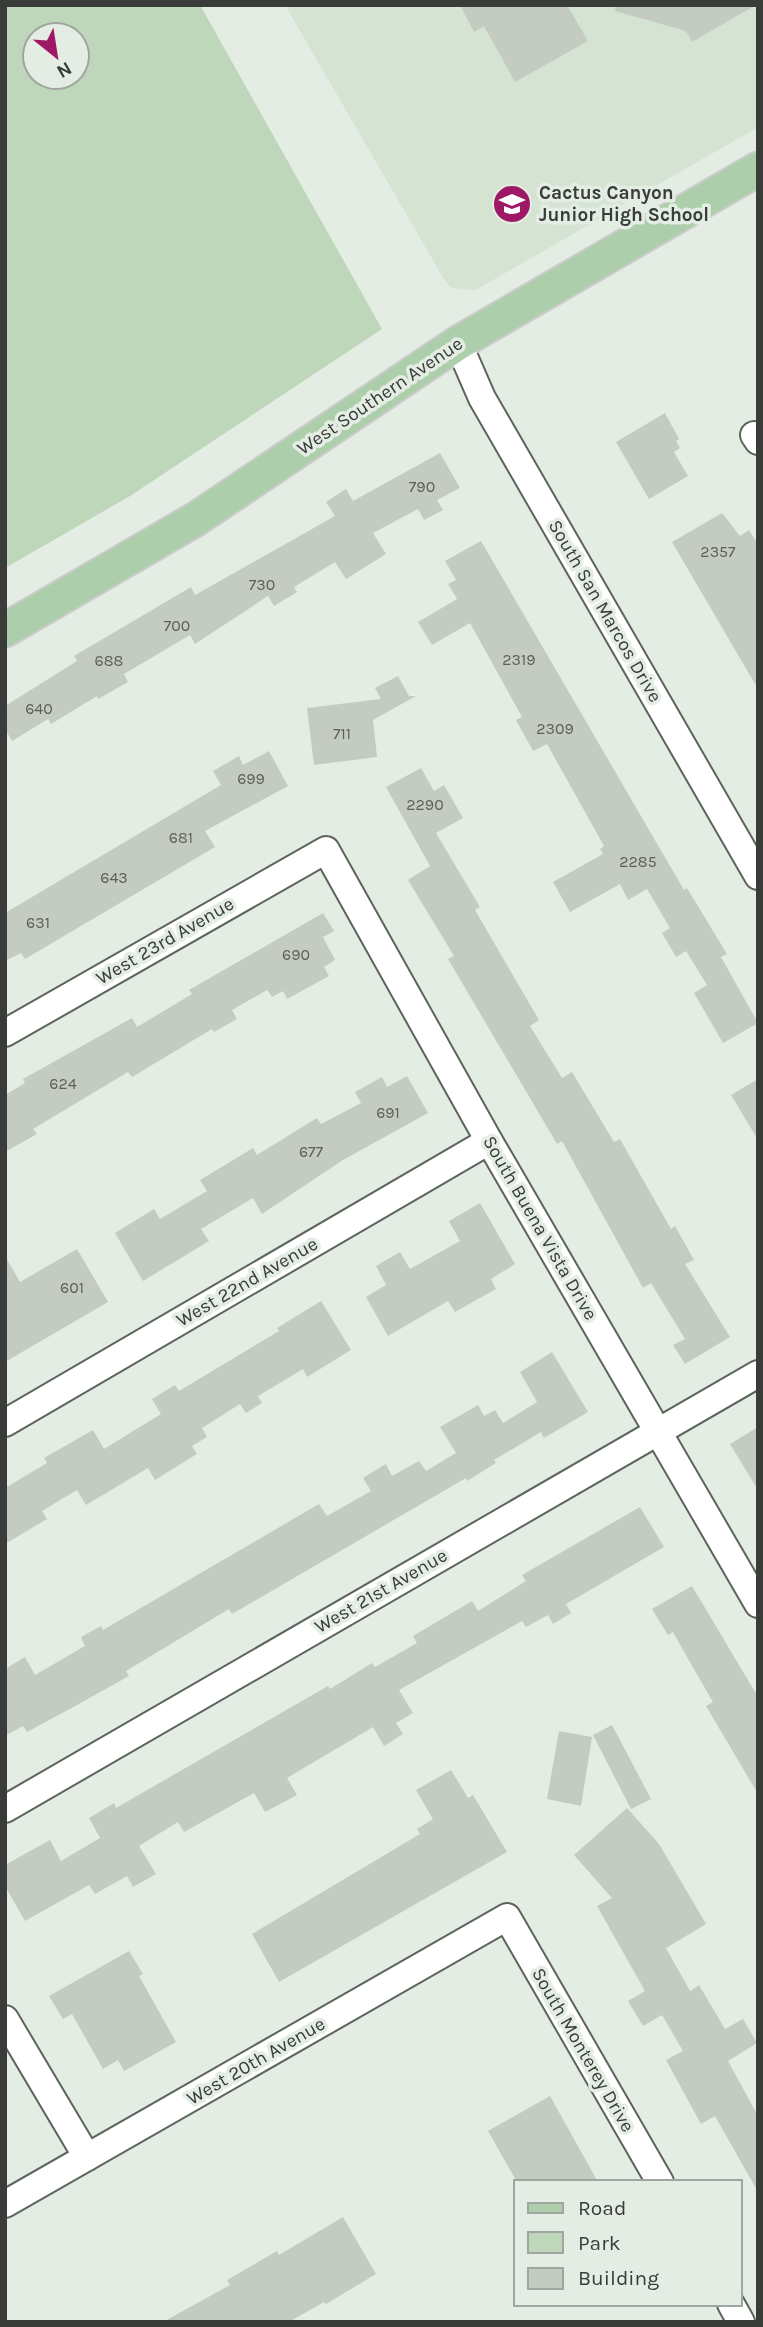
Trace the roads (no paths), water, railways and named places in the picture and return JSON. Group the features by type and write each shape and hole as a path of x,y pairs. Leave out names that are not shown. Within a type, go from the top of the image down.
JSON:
{"main road":[{"name":"West Southern Avenue","path":"5,629 196,519 458,343 758,169"}],"street":[{"name":"South San Marcos Drive","path":"458,343 482,398 758,876"},
{"name":"West 23rd Avenue","path":"5,1033 326,850"},
{"name":"South Buena Vista Drive","path":"326,850 489,1141 758,1604"},
{"name":"West 22nd Avenue","path":"5,1423 489,1141"},
{"name":"West 21st Avenue","path":"5,1809 758,1374"},
{"name":"West 20th Avenue","path":"5,2204 507,1917"},
{"name":"South Monterey Drive","path":"507,1917 659,2180"},
{"path":"5,2019 87,2157"},
{"path":"732,2306 741,2322"}],"place":[{"name":"Cactus Canyon Junior High School","path":"512,204"}]}
